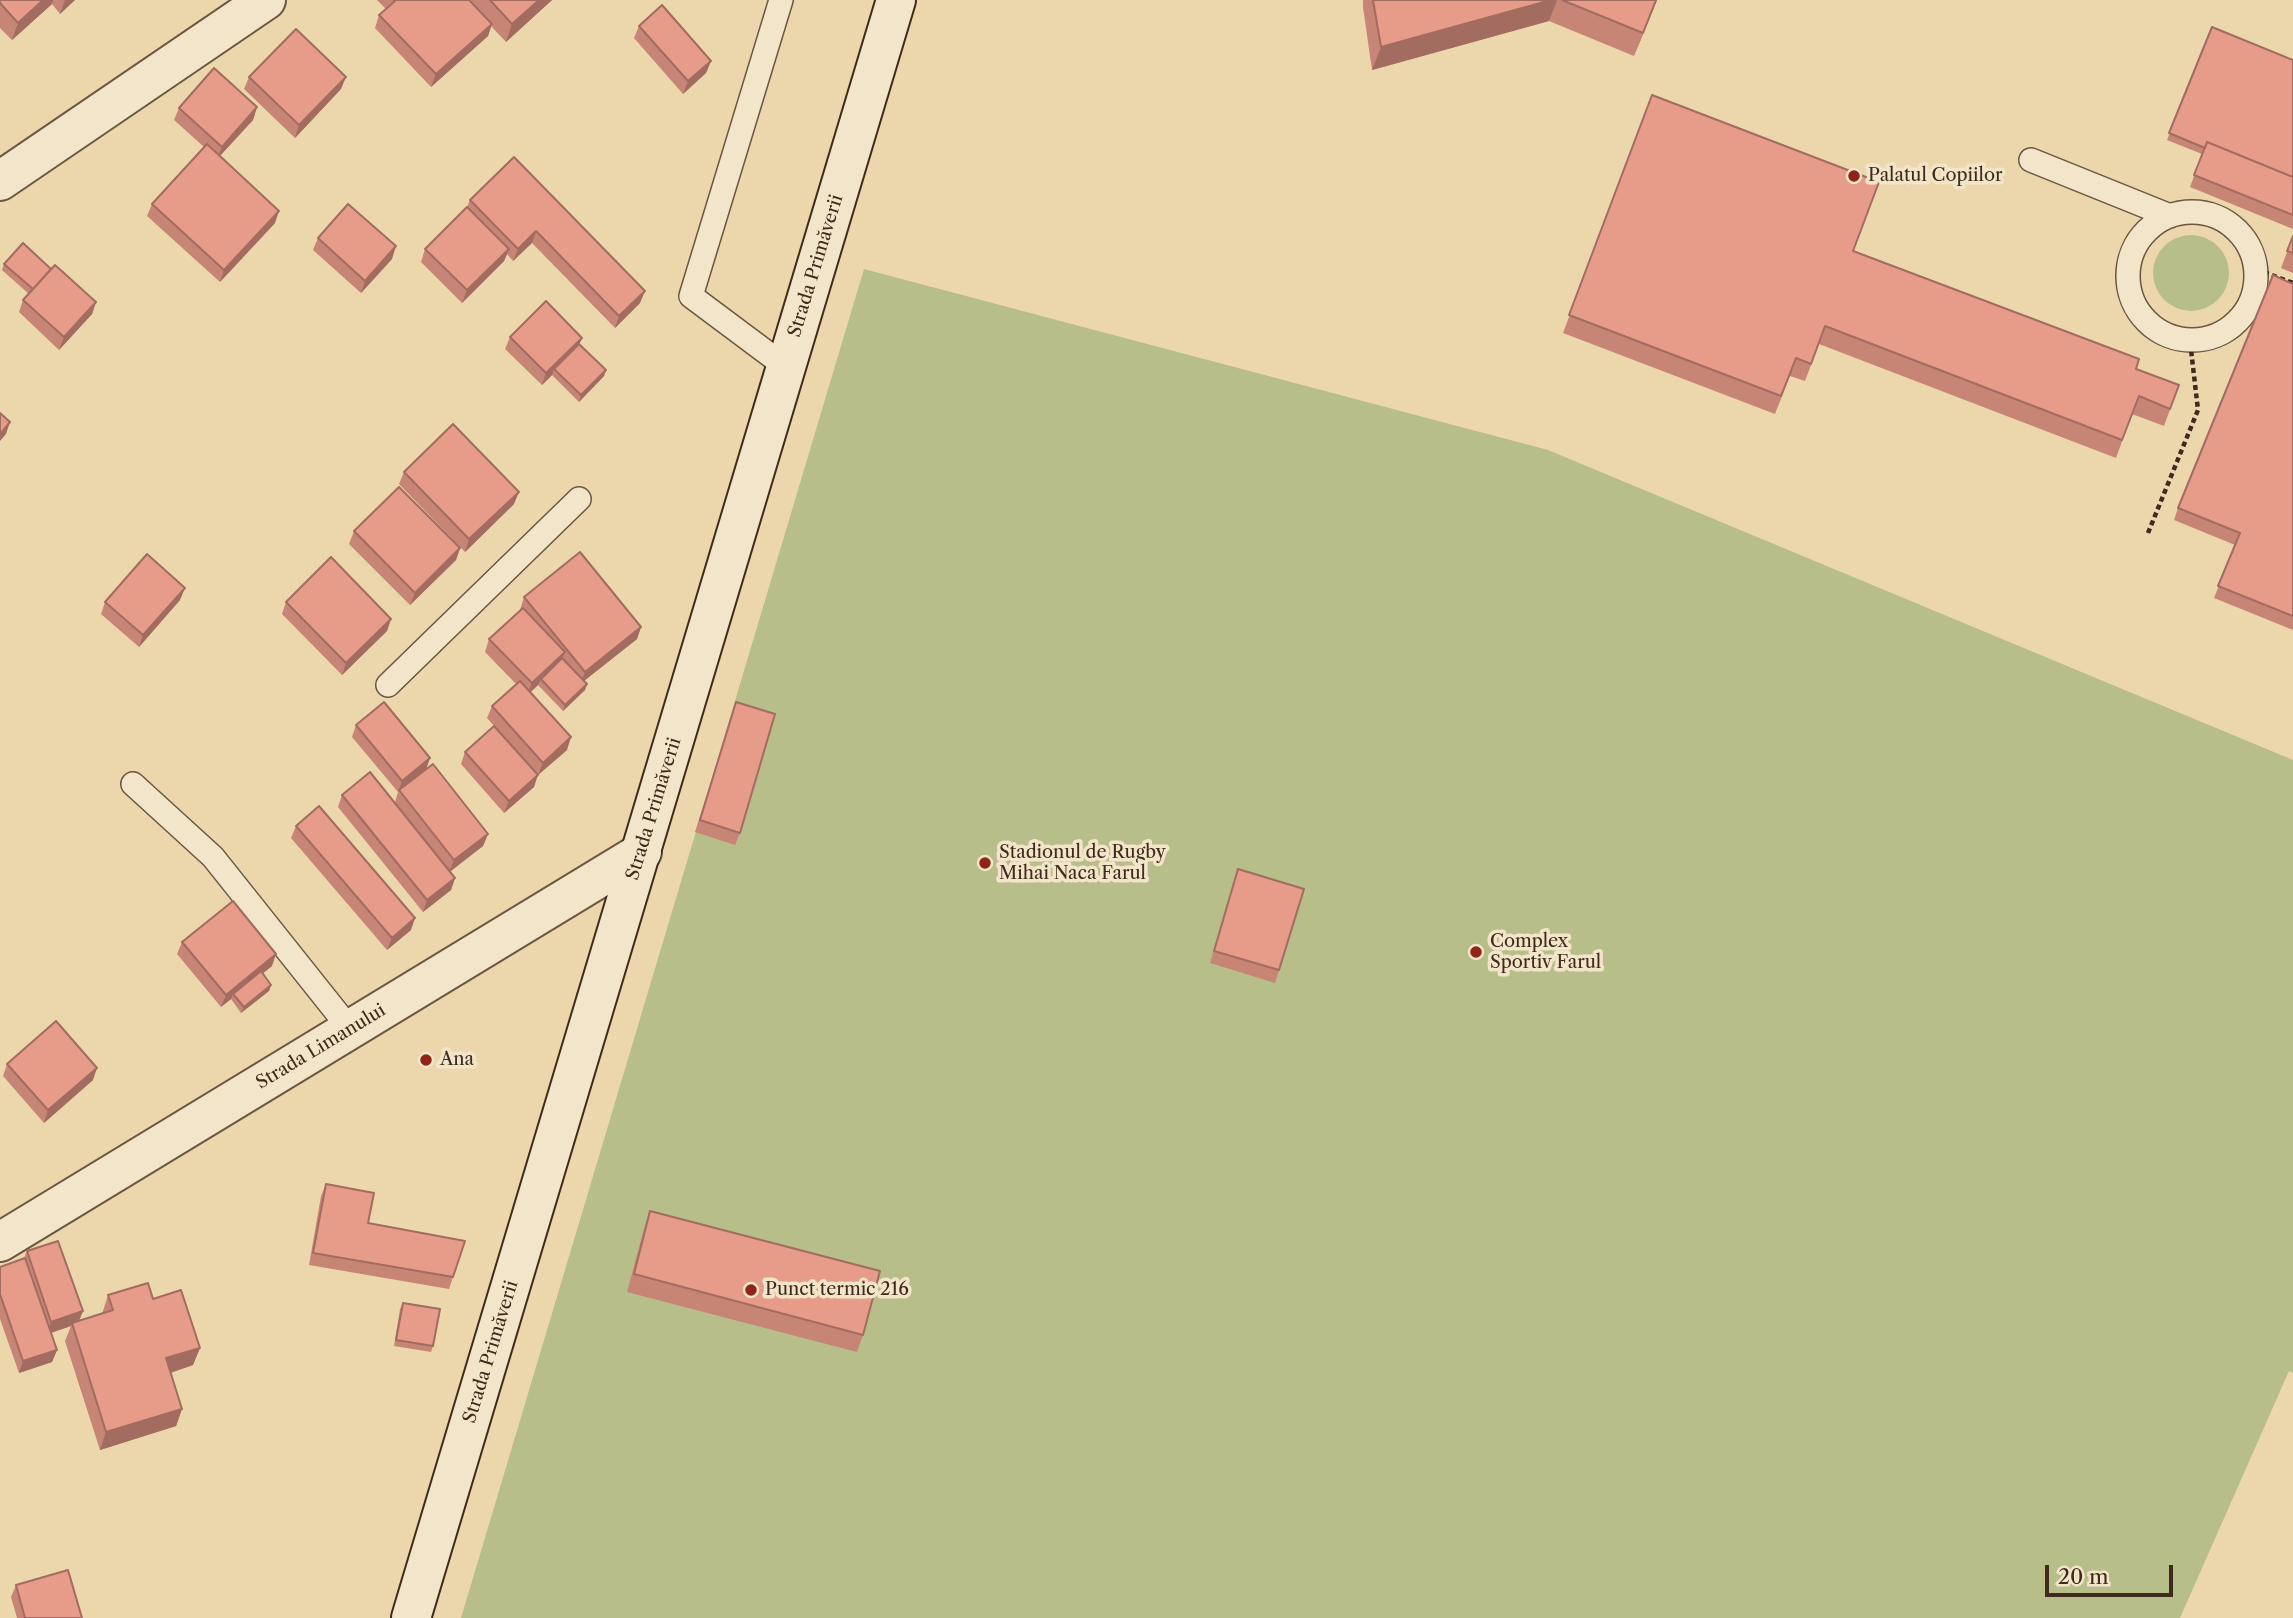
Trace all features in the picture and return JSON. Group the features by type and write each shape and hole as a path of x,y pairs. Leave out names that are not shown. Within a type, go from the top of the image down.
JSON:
{"street":[{"path":"0,181 266,0"},
{"name":"Strada Primăverii","path":"411,1618 896,0"},
{"name":"Strada Limanului","path":"0,1241 642,852"}],"lane":[{"path":"781,0 691,296 786,367"},
{"path":"2031,160 2171,216"},
{"path":"2183,212 2203,213 2223,220 2239,232 2251,249 2256,269 2255,290 2247,312 2232,328 2212,338 2190,341 2168,337 2149,325 2135,308 2128,286 2128,266 2134,246 2147,230 2183,212"},
{"path":"388,685 579,499"},
{"path":"133,784 213,857 350,1029"}],"path":[{"path":"2256,269 2293,284"},
{"path":"2148,533 2198,411 2190,341"}],"green space":[{"path":"2191,235 2206,238 2218,246 2226,258 2229,273 2226,288 2218,300 2206,308 2191,311 2176,308 2164,300 2156,288 2153,273 2156,258 2164,246 2176,238"},
{"name":"Complex Sportiv Farul","path":"864,269 1548,450 2293,760 2293,1373 2289,1371 2180,1618 461,1618"}],"building":[{"path":"0,0 43,0 18,23"},
{"path":"394,0 469,0 492,24 436,74 379,15"},
{"path":"490,0 539,0 512,24"},
{"path":"1373,0 1551,0 1381,47"},
{"path":"1562,0 1656,0 1643,33"},
{"path":"662,5 711,61 688,81 639,26"},
{"path":"2212,27 2293,60 2293,177 2207,142 2205,148 2169,133"},
{"path":"296,29 346,77 299,125 249,77"},
{"path":"214,68 257,107 222,147 179,108"},
{"path":"1652,95 1879,182 1853,251 2139,359 2136,369 2179,385 2170,409 2139,396 2122,440 1825,326 1811,364 1796,358 1781,396 1569,315"},
{"path":"2207,142 2293,177 2293,215 2194,175"},
{"path":"207,144 279,211 224,270 152,204"},
{"path":"514,157 645,291 619,316 536,231 518,249 470,200"},
{"path":"348,204 396,246 365,281 318,238"},
{"path":"467,207 509,249 467,290 425,249"},
{"path":"2293,236 2293,253 2287,251"},
{"path":"23,243 51,269 33,289 4,264"},
{"path":"55,265 96,302 64,337 23,300"},
{"path":"2273,275 2293,284 2293,616 2218,586 2240,533 2178,508"},
{"path":"546,301 582,338 546,373 510,337"},
{"path":"579,344 606,370 581,395 554,369"},
{"path":"0,413 10,422 0,434"},
{"path":"453,424 519,492 469,539 404,472"},
{"path":"399,487 460,548 415,593 354,531"},
{"path":"580,552 641,627 585,672 524,597"},
{"path":"147,554 185,588 143,635 105,602"},
{"path":"331,557 391,619 346,663 286,602"},
{"path":"523,608 565,652 532,683 489,639"},
{"path":"562,658 587,684 565,705 541,679"},
{"path":"520,681 571,737 543,763 492,706"},
{"path":"384,702 430,758 402,781 356,725"},
{"path":"736,702 775,714 740,833 700,820"},
{"path":"494,726 538,775 509,801 465,752"},
{"path":"433,764 488,834 454,860 399,790"},
{"path":"370,772 455,878 427,900 342,795"},
{"path":"319,806 415,918 392,938 296,826"},
{"path":"1238,869 1304,889 1279,970 1214,951"},
{"path":"233,901 276,954 226,995 182,942"},
{"path":"261,971 271,985 244,1007 233,994"},
{"path":"56,1021 97,1068 48,1110 7,1064"},
{"path":"326,1184 374,1193 368,1223 465,1241 453,1277 313,1253"},
{"name":"Punct termic 216","path":"650,1211 880,1271 863,1335 634,1274"},
{"path":"58,1241 83,1311 51,1322 27,1251"},
{"path":"25,1258 57,1350 23,1361 0,1294 0,1267"},
{"path":"148,1283 153,1299 181,1290 200,1348 166,1358 182,1409 106,1432 72,1323 113,1310 108,1295"},
{"path":"403,1303 440,1309 433,1346 396,1340"},
{"path":"68,1570 82,1618 25,1618 16,1585"}],"place":[{"name":"Palatul Copiilor","path":"1854,176"},
{"name":"Stadionul de Rugby Mihai Naca Farul","path":"985,863"},
{"name":"Complex Sportiv Farul","path":"1476,952"},
{"name":"Ana","path":"426,1060"},
{"name":"Punct termic 216","path":"751,1290"}]}
